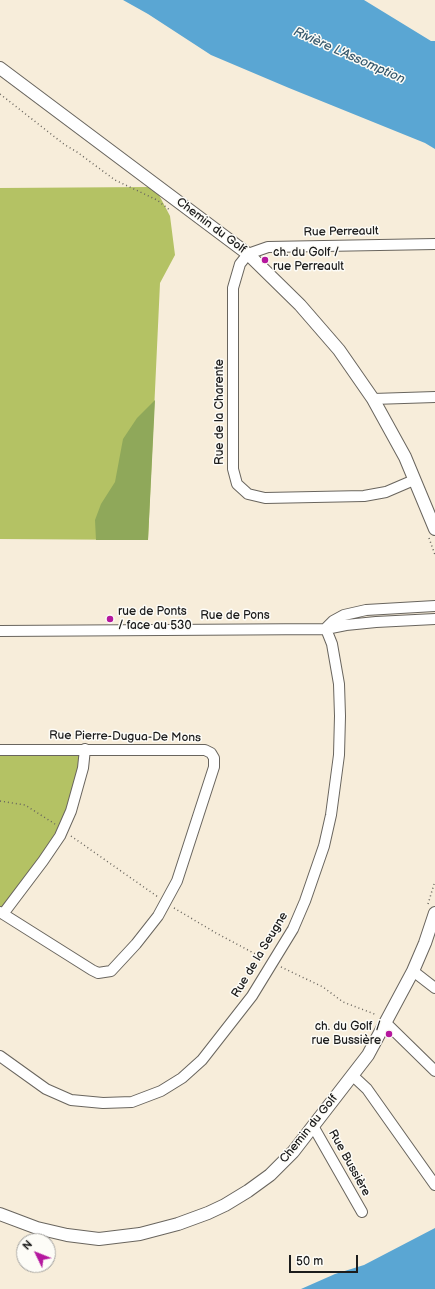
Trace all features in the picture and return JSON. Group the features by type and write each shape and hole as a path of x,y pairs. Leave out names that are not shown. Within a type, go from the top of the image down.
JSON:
{"street":[{"name":"Chemin du Golf","path":"0,68 248,254 313,320 339,350 373,399 404,457 414,480 432,533"},
{"name":"Rue Perreault","path":"248,254 268,247 435,244"},
{"name":"Rue de la Charente","path":"248,254 240,264 233,288 233,470 237,484 248,494 265,498 357,496 386,492 414,480"},
{"path":"373,399 435,397"},
{"path":"326,629 333,621 344,615 366,610 435,606"},
{"name":"Rue de Pons","path":"0,631 326,629 376,622 435,619"},
{"name":"Rue de la Seugne","path":"0,1056 46,1089 71,1100 103,1103 132,1102 161,1091 182,1078 202,1060 252,996 293,928 305,901 324,846 331,815 339,755 340,716 339,684 332,644 326,629"},
{"path":"1,913 43,861 63,831 71,811 83,768 85,749"},
{"name":"Rue Pierre-Dugua-De Mons","path":"0,750 205,750 211,753 214,758 214,767 177,881 166,903 149,927 111,971 98,973 1,913"},
{"name":"Chemin du Golf","path":"0,1214 37,1228 68,1235 99,1239 140,1234 178,1224 225,1205 248,1191 270,1175 293,1152 368,1055 413,971 425,943 435,913"},
{"path":"413,971 435,988"},
{"path":"386,1023 435,1071"},
{"path":"352,1075 367,1089 435,1185"},
{"name":"Rue Bussière","path":"313,1126 362,1212"}],"path":[{"path":"0,94 115,180 157,200 174,213"},
{"path":"432,533 435,555"},
{"path":"0,801 25,805 45,817 166,903 216,933 323,987 343,1002 380,1016 386,1023"}],"green space":[{"path":"150,187 159,195 170,216 175,255 160,283 148,540 0,539 0,188"},
{"path":"155,400 148,540 96,540 95,520 101,504 115,482 123,439 137,418"},
{"path":"85,749 63,831 0,912 0,750"}],"water":[{"name":"Rivière L'Assomption","path":"123,0 364,0 431,41 435,41 435,149 425,143 211,55 148,14"},
{"path":"435,1228 435,1289 301,1289 335,1274 364,1265"}],"place":[{"name":"ch. du Golf / rue Perreault","path":"265,260"},
{"name":"rue de Ponts / face au 530","path":"110,619"},
{"name":"ch. du Golf / rue Bussière","path":"389,1034"}]}
